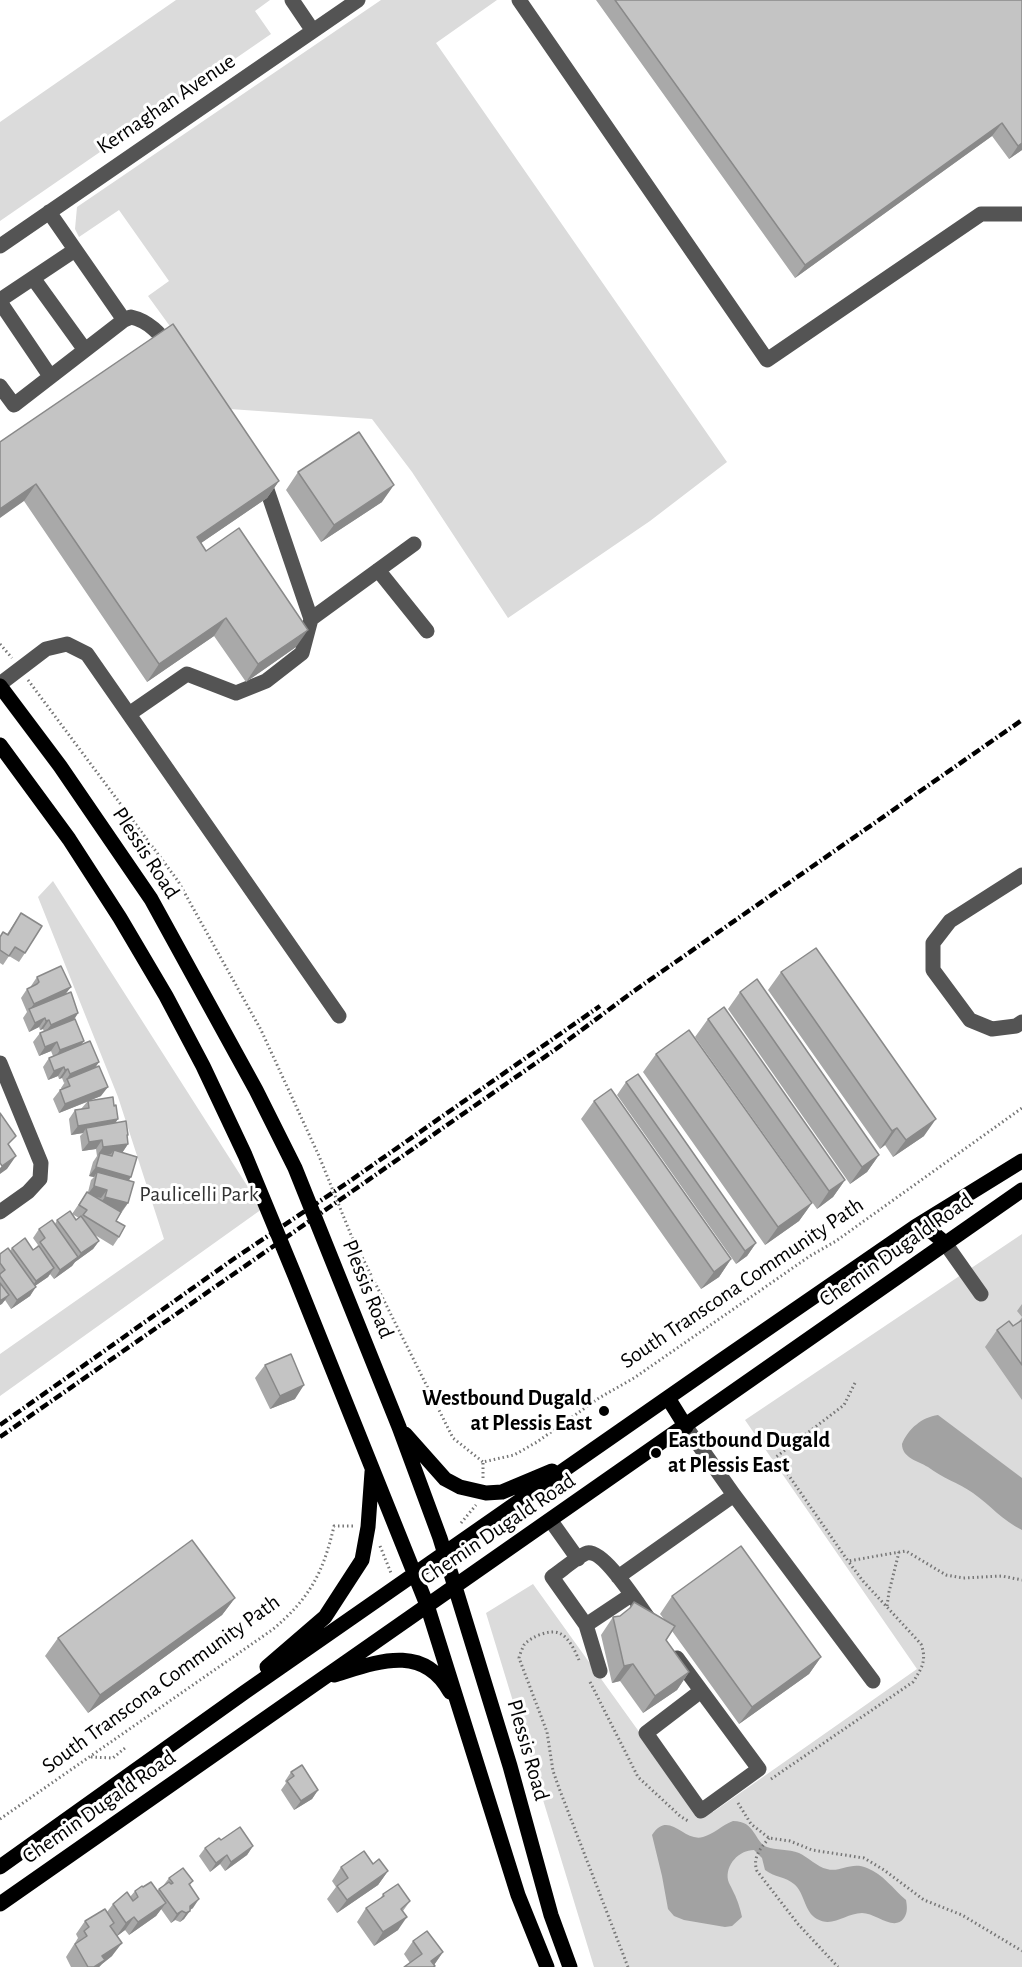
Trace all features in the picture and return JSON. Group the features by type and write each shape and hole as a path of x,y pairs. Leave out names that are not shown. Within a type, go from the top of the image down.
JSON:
{"main road":[{"name":"Plessis Road","path":"0,685 60,766 151,899 256,1090 295,1168 399,1427 445,1554 510,1766 551,1915 570,1967"},
{"path":"0,745 69,839 120,918 166,996 203,1066 245,1155 428,1605 518,1894 547,1967"},
{"name":"Chemin Dugald Road","path":"0,1867 245,1692 915,1227 1022,1161"},
{"name":"Chemin Dugald Road","path":"0,1904 686,1427 1022,1190"},
{"path":"915,1227 932,1232 945,1243"},
{"path":"668,1398 686,1427"},
{"path":"399,1427 446,1479 460,1487 486,1494 502,1492 578,1462"},
{"path":"245,1692 269,1664 325,1617 362,1560 368,1527 372,1468"},
{"path":"319,1680 363,1666 397,1659 423,1664 432,1668 445,1684 463,1716"}],"street":[{"path":"292,0 313,31"},
{"name":"Kernaghan Avenue","path":"0,246 358,0"},
{"path":"519,0 767,360 981,214 1022,214"},
{"path":"49,212 124,320"},
{"path":"50,376 0,301 75,250"},
{"path":"33,278 85,350"},
{"path":"0,386 14,405 131,316 158,332 182,361"},
{"path":"129,714 187,674 236,693 266,681 302,653 311,619 263,475 256,466"},
{"path":"311,619 414,544"},
{"path":"378,570 427,631"},
{"path":"0,685 46,649 67,644 87,654 339,1016"},
{"path":"1022,875 950,921 933,943 933,970 970,1020 992,1029 1016,1026 1022,1022"},
{"path":"0,1063 41,1164 40,1179 28,1192 0,1212"},
{"path":"945,1243 981,1294"},
{"path":"686,1427 873,1681"},
{"path":"618,1577 734,1495"},
{"path":"551,1521 578,1559"},
{"path":"593,1672 586,1625 552,1577 587,1553 596,1554 618,1577 759,1769 701,1811 646,1733 701,1691"},
{"path":"586,1625 631,1594"}],"path":[{"path":"0,644 178,881 261,1030 319,1156 351,1235 453,1438 483,1462 483,1474"},
{"name":"South Transcona Community Path","path":"483,1462 514,1455 537,1442 810,1256 836,1242 1022,1108"},
{"path":"766,1782 913,1682 922,1668 925,1656 921,1644 863,1581 848,1561 776,1457 844,1405 855,1383"},
{"name":"South Transcona Community Path","path":"0,1819 292,1614 314,1585 328,1556 334,1526"},
{"path":"848,1561 906,1551 946,1575 963,1578 1002,1576 1022,1580"},
{"path":"887,1607 899,1552"},
{"path":"581,1663 566,1637 558,1632 531,1638 525,1643 519,1659 547,1732 553,1771 559,1788 628,1967"},
{"path":"593,1672 638,1777 680,1816 696,1824"},
{"path":"90,1757 113,1758 125,1748"},
{"path":"738,1803 751,1824 769,1838 790,1841 812,1850 864,1858 924,1900 962,1915 1022,1951"},
{"path":"769,1838 757,1853 755,1864 757,1870 798,1924 838,1967"}],"green space":[{"path":"176,0 270,0 255,11 271,34 0,221 0,122"},
{"path":"381,0 497,0 436,43 727,462 650,521 508,618 412,472 372,419 230,409 148,296 169,281 119,210 79,237 75,229 77,207"},
{"name":"Paulicelli Park","path":"53,881 262,1209 0,1396 0,1354 164,1239 118,1097 38,897"},
{"path":"1022,1234 1022,1967 594,1967 486,1613 533,1584 693,1807 705,1800 713,1812 917,1669 745,1420"}],"shaded area":[{"path":"938,1415 1022,1478 1022,1530 973,1493 905,1453 902,1444 912,1429 926,1418"},
{"path":"733,1821 746,1824 759,1841 767,1847 799,1853 823,1868 836,1870 861,1866 873,1871 906,1900 907,1909 904,1918 900,1922 890,1923 862,1913 829,1922 817,1919 809,1912 798,1888 791,1882 765,1870 762,1858 754,1850 734,1859 729,1869 728,1880 742,1917 732,1926 725,1927 684,1920 674,1916 668,1909 652,1835 664,1825 671,1826 689,1836 703,1837"}],"building":[{"path":"615,0 1022,0 1022,143 1018,146 1002,123 805,265"},
{"path":"173,324 279,481 197,537 206,551 239,528 308,630 258,664 226,618 159,664 36,484 0,509 0,442"},
{"path":"359,432 394,485 334,525 298,472"},
{"path":"21,913 42,926 25,953 15,947 9,956 0,950 0,937 3,932 8,935"},
{"path":"816,948 936,1119 906,1140 897,1128 892,1131 781,972"},
{"path":"61,966 71,987 34,1004 27,989 39,982 37,977"},
{"path":"757,979 879,1155 862,1167 740,992"},
{"path":"71,992 78,1013 51,1025 45,1018 35,1023 29,1009"},
{"path":"724,1007 845,1180 829,1191 708,1019"},
{"path":"75,1019 84,1041 60,1050 57,1042 45,1047 40,1033"},
{"path":"689,1030 812,1203 778,1227 656,1054"},
{"path":"90,1041 99,1062 70,1074 64,1067 54,1071 49,1058"},
{"path":"99,1066 108,1087 65,1104 60,1090 70,1086 67,1079"},
{"path":"638,1074 756,1243 745,1251 626,1082"},
{"path":"611,1089 731,1259 714,1272 594,1101"},
{"path":"113,1097 118,1119 78,1126 75,1110 89,1108 88,1101"},
{"path":"0,1113 16,1136 8,1144 16,1156 2,1166 0,1163"},
{"path":"126,1121 128,1144 103,1147 102,1140 89,1142 86,1128"},
{"path":"114,1150 137,1157 131,1177 96,1167 100,1153 112,1156"},
{"path":"97,1172 134,1182 128,1203 105,1197 107,1190 94,1186"},
{"path":"87,1192 121,1212 116,1221 125,1226 119,1237 83,1215 87,1210 79,1205"},
{"path":"70,1211 76,1220 81,1216 99,1241 81,1253 57,1220"},
{"path":"52,1220 78,1257 60,1270 40,1242 45,1238 39,1229"},
{"path":"25,1238 33,1250 39,1246 54,1268 36,1281 12,1248"},
{"path":"8,1248 36,1287 17,1300 0,1276 5,1270 0,1263 0,1254"},
{"path":"0,1283 9,1295 0,1301"},
{"path":"1022,1320 1022,1365 997,1330 1009,1321 1013,1326"},
{"path":"291,1354 304,1385 280,1396 265,1365"},
{"path":"192,1540 235,1598 100,1695 58,1638"},
{"path":"741,1546 821,1657 752,1707 672,1596"},
{"path":"634,1602 675,1626 666,1640 689,1672 655,1696 633,1664 624,1666 613,1617 620,1616"},
{"path":"302,1765 318,1790 301,1801 287,1781 294,1776 291,1772"},
{"path":"240,1827 253,1846 231,1862 227,1855 216,1863 205,1848"},
{"path":"364,1851 373,1864 379,1859 388,1871 347,1900 337,1886 348,1878 341,1867"},
{"path":"183,1868 193,1881 189,1884 199,1899 190,1906 190,1911 177,1914 159,1889 169,1882 173,1883 169,1878"},
{"path":"151,1882 166,1903 138,1922 134,1917 126,1923 113,1904 127,1892 133,1901 138,1897 135,1891"},
{"path":"398,1884 410,1901 401,1909 407,1917 383,1932 366,1908"},
{"path":"105,1909 114,1923 110,1926 122,1943 102,1956 105,1960 94,1967 88,1967 75,1944 87,1936 84,1931 89,1927 85,1921"},
{"path":"427,1931 443,1952 431,1961 435,1966 404,1967 422,1954 413,1941"}],"railway":[{"path":"0,1437 1022,720"},
{"path":"0,1425 235,1258 347,1183 600,1006"}],"place":[{"name":"Westbound Dugald at Plessis East","path":"604,1411"},
{"name":"Eastbound Dugald at Plessis East","path":"656,1453"}]}
